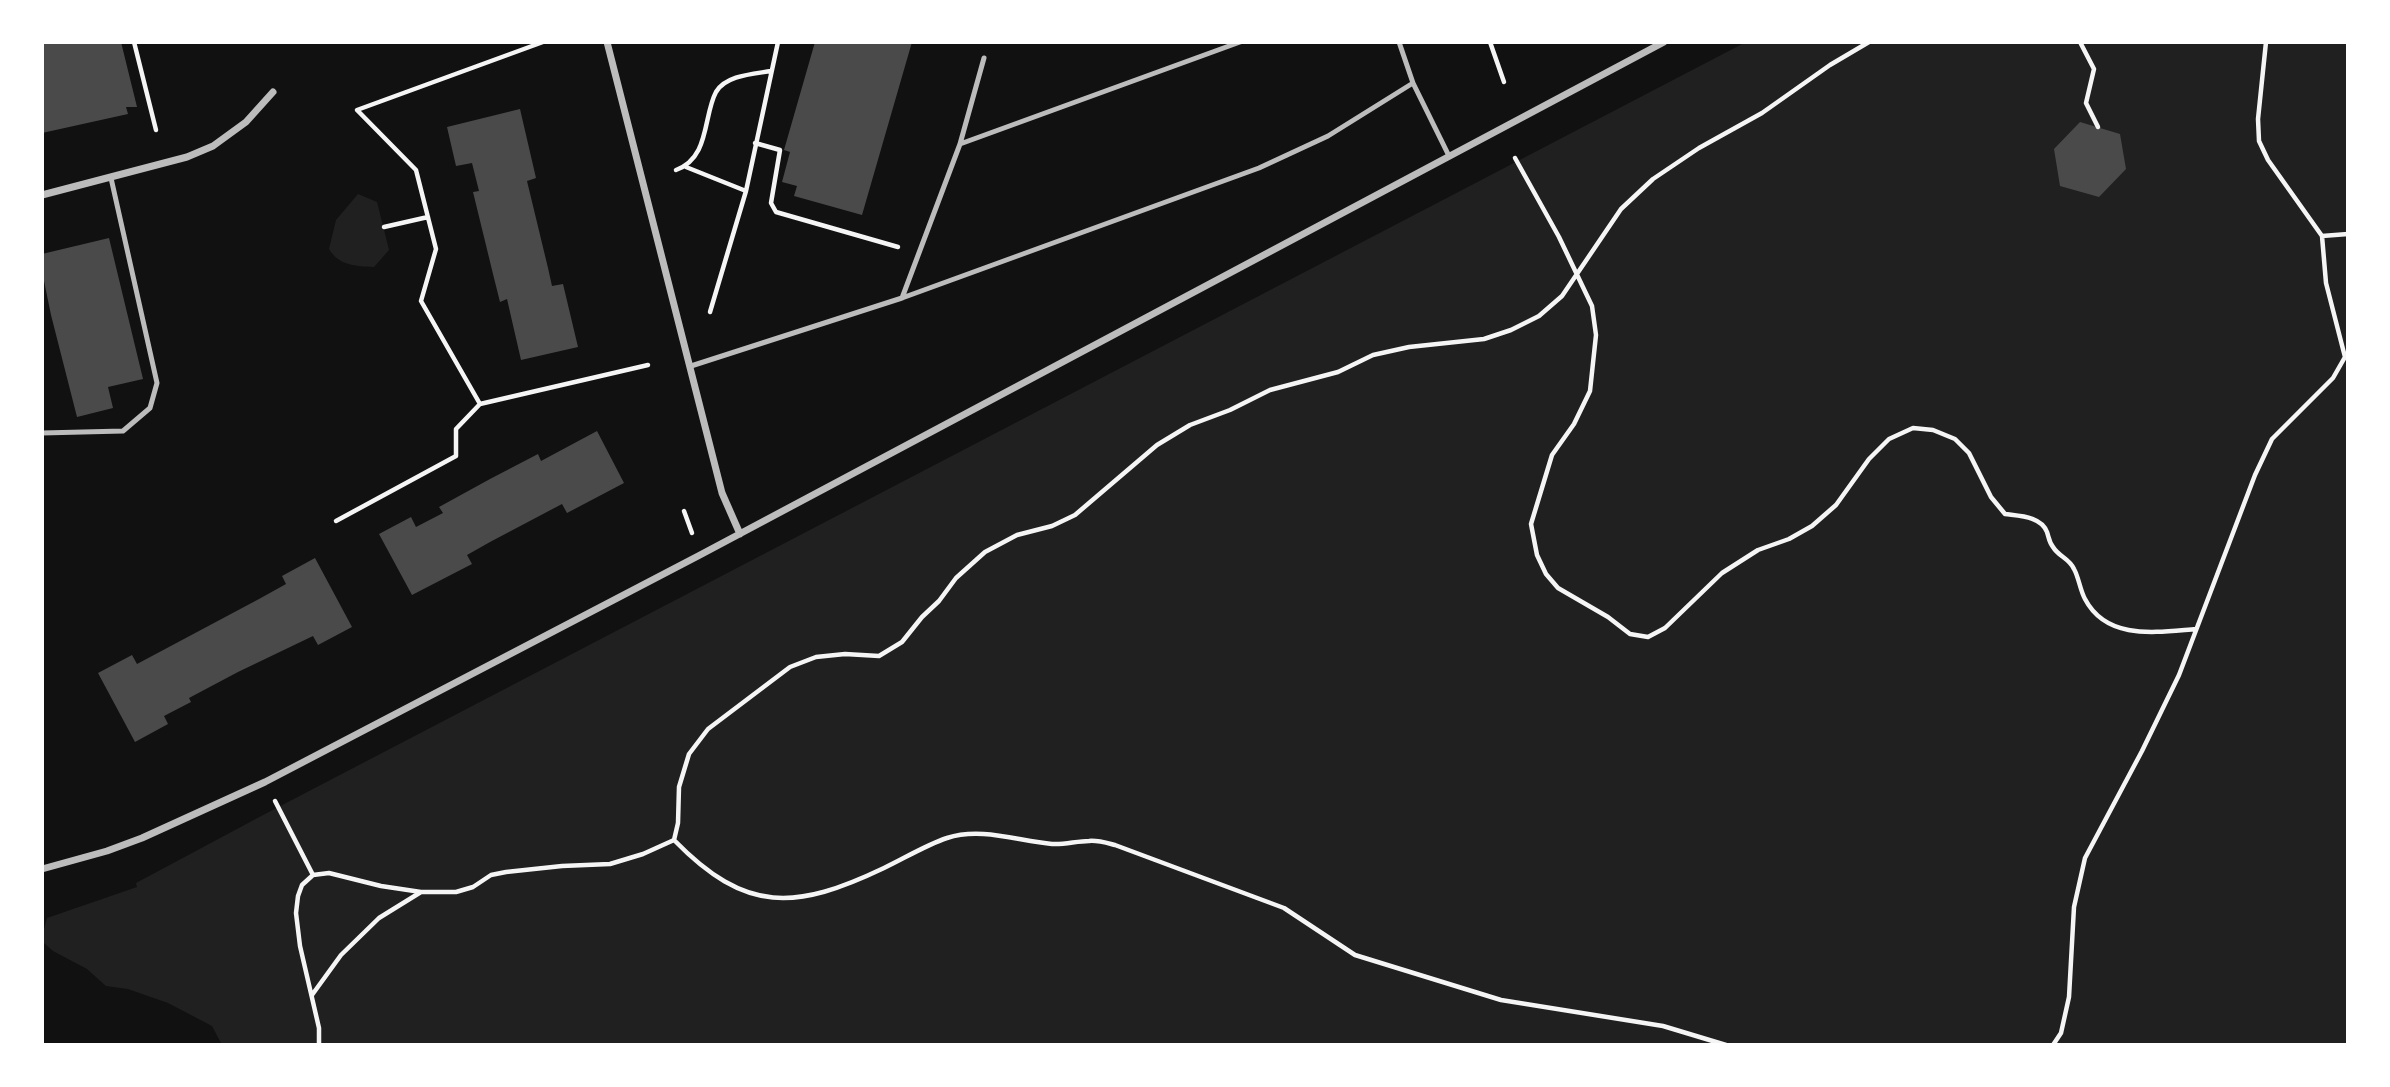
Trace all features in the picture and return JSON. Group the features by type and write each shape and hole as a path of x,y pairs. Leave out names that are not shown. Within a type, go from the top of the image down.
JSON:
{"street":[{"path":"607,42 722,493 740,534"},
{"path":"42,869 119,847 265,782 740,534 1664,42"},
{"path":"42,195 187,158 214,146 246,122 273,92"}],"lane":[{"path":"960,144 1240,42"},
{"path":"1399,42 1413,83 1449,156"},
{"path":"902,298 960,144 984,58"},
{"path":"691,366 902,298 1259,168 1328,136 1413,83"},
{"path":"42,433 123,431 150,408 157,383 111,178"}],"path":[{"path":"134,42 156,130"},
{"path":"480,404 421,301 436,249 416,170 357,110 543,42"},
{"path":"710,312 746,191 778,42"},
{"path":"1490,42 1504,82"},
{"path":"674,840 680,787 688,754 708,729 790,667 816,657 845,654 880,656 902,642 956,578 985,552 1017,535 1052,526 1075,515 1157,445 1190,425 1230,410 1270,390 1338,372 1373,355 1409,346 1484,339 1511,330 1539,316 1562,296 1621,209 1653,179 1699,148 1762,113 1830,65 1869,42"},
{"path":"2080,42 2094,69 2087,103 2098,127"},
{"path":"2053,1045 2061,1033 2069,997 2074,907 2085,858 2179,676 2255,475 2272,439 2333,378 2346,357 2326,283 2322,236 2268,160 2259,141 2258,119 2266,42"},
{"path":"686,167 703,140 717,90 734,78 771,71"},
{"path":"755,143 780,150 771,203 776,212 919,253"},
{"path":"1515,158 1559,237 1592,306 1596,335 1590,391 1574,424 1552,455 1531,524 1536,555 1546,574 1558,588 1608,617 1630,634 1648,638 1665,628 1722,573 1758,550 1789,539 1812,526 1836,505 1870,459 1889,439 1913,428 1933,430 1955,439 1969,453 1991,497 2005,514 2035,520 2046,529 2050,543 2058,555 2067,558 2074,569 2089,606 2110,625 2131,632 2196,629"},
{"path":"676,170 686,167 746,191"},
{"path":"384,227 428,217"},
{"path":"2322,236 2348,234"},
{"path":"336,521 456,456 456,429 480,404 648,365"},
{"path":"265,782 313,875"},
{"path":"674,840 696,863 725,883 752,895 788,899 827,891 873,873 948,837 981,833 1055,845 1091,840 1115,845 1284,908 1355,955 1501,1000 1663,1026 1726,1045"},
{"path":"319,1045 319,1028 300,946 296,913 302,885 313,875 329,873 380,886 421,892 456,892 473,887 491,875 506,872 610,864 643,854 674,840"},
{"path":"311,996 341,955 379,918 421,892"}],"shaded area":[{"path":"1746,42 2348,42 2348,1045 222,1045 212,1026 168,1003 128,989 106,986 87,969 53,951 44,943 47,918 137,887 136,883 265,814"},
{"path":"358,194 377,202 389,250 374,267 343,262 329,249 336,220"}],"building":[{"path":"42,42 121,42 137,107 126,107 128,114 42,133"},
{"path":"815,42 912,42 862,215 794,196 797,186 782,182 790,152 784,150"},
{"path":"520,109 536,178 527,181 552,286 563,284 578,347 521,360 507,299 500,302 493,274 473,192 479,191 472,163 456,166 447,127"},
{"path":"2080,122 2120,134 2126,169 2099,197 2060,186 2054,149"},
{"path":"109,238 143,379 108,387 113,408 77,417 51,315 42,271 42,254"},
{"path":"597,431 624,483 567,513 562,504 490,542 467,555 472,564 412,595 379,534 411,517 416,527 443,513 439,507 490,479 538,454 541,461"},
{"path":"315,558 352,627 318,645 313,636 238,672 189,698 191,702 164,716 168,724 135,742 98,673 132,655 137,664 286,584 282,576"}]}
